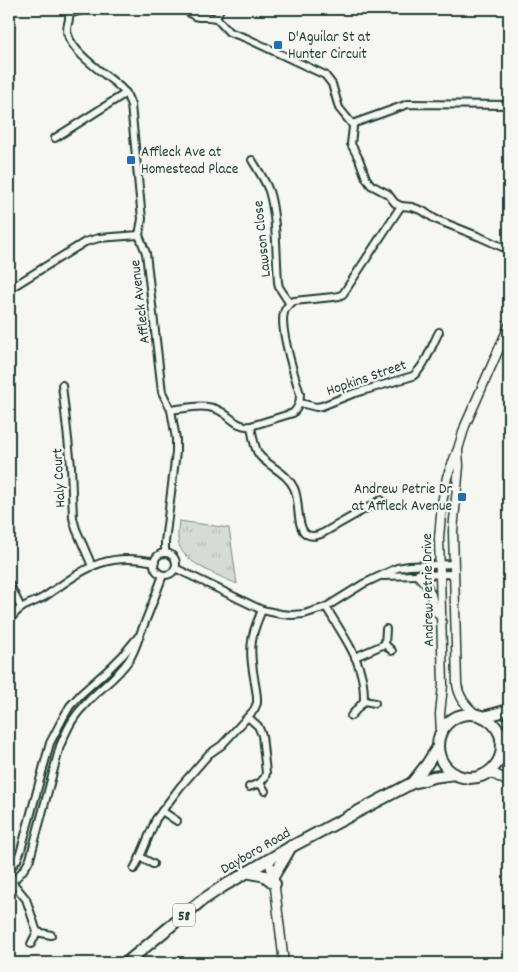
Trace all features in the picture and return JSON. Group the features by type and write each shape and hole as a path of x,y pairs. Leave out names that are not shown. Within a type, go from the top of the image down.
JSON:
{"main road":[{"path":"441,733 447,724 456,718 466,715 480,716 509,710"},
{"path":"480,716 488,720 496,729 509,764"},
{"path":"487,773 498,760 501,744 509,728"},
{"name":"58","path":"438,747 441,733"},
{"path":"438,747 447,768 455,774"},
{"name":"Dayboro Road","path":"412,782 438,747"},
{"path":"487,773 496,775 509,782"},
{"name":"58","path":"455,774 469,778 479,777 487,773"},
{"name":"Dayboro Road","path":"126,963 201,901 268,859 412,782 455,774"},
{"path":"246,872 265,876 274,881 278,867 292,846"}],"street":[{"path":"55,138 126,93 75,48 68,35 67,28 70,18 68,12 86,9"},
{"path":"184,9 194,16 216,18 229,32 325,75 332,84 339,108 352,124 351,144 371,185 388,194 395,203 401,206 423,211 435,219 480,236 509,250"},
{"path":"216,18 220,9"},
{"name":"Affleck Avenue","path":"126,93 131,105 142,219 138,231 146,253 162,392 171,410 176,439 165,554"},
{"path":"352,124 408,104 509,105"},
{"name":"Lawson Close","path":"252,160 269,192 274,222 278,282 279,287 290,304"},
{"path":"171,410 213,408 245,427 293,413 300,403 300,394 284,333 283,313 290,304 300,300 343,294 401,206"},
{"path":"9,289 85,242 99,238 139,235"},
{"name":"Andrew Petrie Drive","path":"441,733 440,714 443,685 439,538 442,503 447,477 467,421 509,326"},
{"name":"Hopkins Street","path":"300,403 316,407 322,406 352,394 413,376 423,366 438,332"},
{"name":"Haly Court","path":"62,385 71,458 73,518 92,566"},
{"path":"251,426 256,450 260,456 292,483 295,490 300,525 308,535 317,536 381,500"},
{"name":"Andrew Petrie Drive","path":"458,449 459,466 453,520 457,684 459,694 468,708 480,716"},
{"path":"165,554 172,556 176,562 175,568 170,574 160,573 155,568 155,562 159,556 165,554"},
{"path":"9,620 21,608 36,602 92,566 116,559 139,559 155,562"},
{"path":"175,568 262,610 292,615 304,614 326,607 363,584 398,568 453,564"},
{"path":"31,944 37,932 26,899 10,883 26,868 30,860 60,746 66,732 83,706 121,671 136,650 163,574"},
{"path":"382,576 453,574"},
{"path":"418,575 426,584 434,609 440,616"},
{"path":"9,583 21,608"},
{"path":"326,607 355,657 362,676 364,702 351,716"},
{"path":"134,868 156,819 180,787 210,754 222,745 249,718 254,710 257,703 252,643 262,610"},
{"path":"385,644 386,629"},
{"path":"9,870 17,860 21,850 50,743 62,718 76,700 123,655 140,635"},
{"path":"355,657 385,644"},
{"path":"385,644 392,650"},
{"path":"364,702 375,703"},
{"path":"249,718 258,726 262,735 266,773 260,783 249,787"},
{"path":"260,783 265,791"},
{"path":"162,811 177,821"},
{"path":"140,857 154,864"},
{"path":"268,859 274,881 284,963"},
{"path":"37,932 51,935"}],"green space":[{"path":"179,521 229,528 237,584 204,569 188,558 179,545"}],"place":[{"name":"D'Aguilar St at Hunter Circuit","path":"278,45"},
{"name":"Affleck Ave at Homestead Place","path":"131,160"},
{"name":"Andrew Petrie Dr at Affleck Avenue","path":"462,497"}]}
